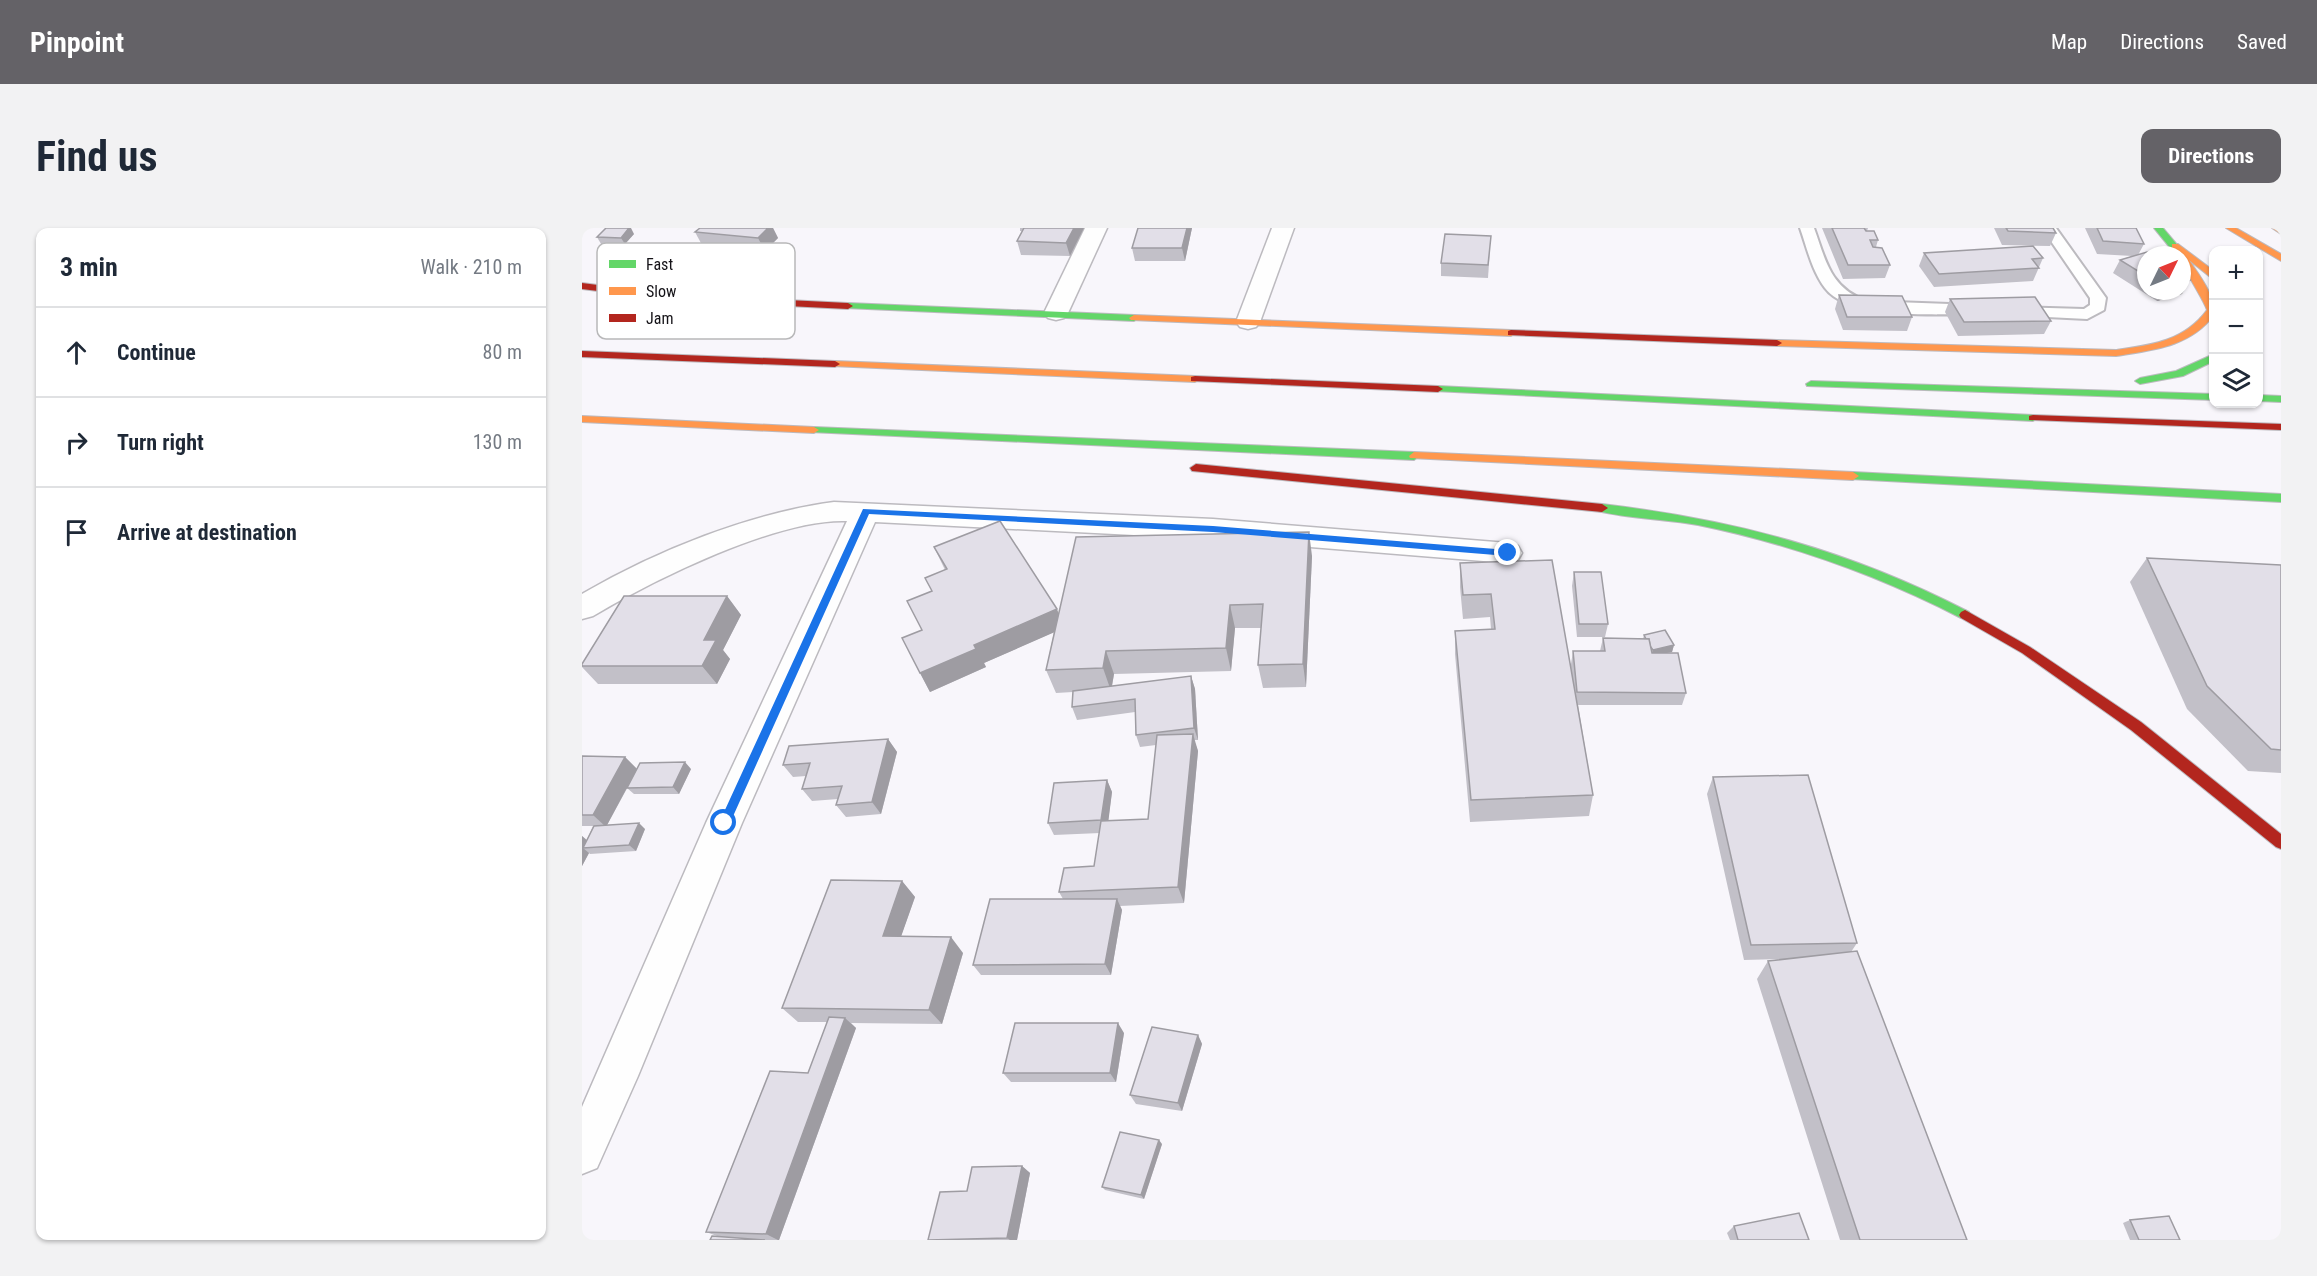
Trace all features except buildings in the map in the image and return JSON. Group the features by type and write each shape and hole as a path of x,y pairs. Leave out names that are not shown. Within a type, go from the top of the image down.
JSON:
{"main road":[{"path":"2158,228 2174,246"},
{"path":"2230,228 2281,258"},
{"path":"2276,228 2281,231"},
{"path":"2191,259 2209,271"},
{"path":"795,302 1248,322 2116,353 2168,345 2204,323 2211,310 2191,268"},
{"path":"582,286 597,288"},
{"path":"582,354 1622,396 1936,414 2281,427"},
{"path":"2037,393 2167,378 2199,368 2209,361"},
{"path":"1800,384 2209,397"},
{"path":"1622,396 1698,387"},
{"path":"2263,398 2281,399"},
{"path":"582,419 1695,468 2281,498"},
{"path":"761,428 1035,453"},
{"path":"1178,467 1665,514 1760,534 1824,554 1932,597 2025,650 2136,726 2281,843"}],"street":[{"path":"1056,313 1096,228"},
{"path":"1248,322 1283,228"},
{"path":"582,1153 618,1076 724,823 866,511"},
{"path":"582,608 661,566 759,530 818,513 866,511 1213,529 1508,553"}],"lane":[{"path":"1807,228 1824,275 1833,290 1848,301 1865,306 2087,314 2098,307 2098,298 2049,228"}],"traffic: fast":[{"path":"2158,228 2173,246"},
{"path":"848,306 1134,318"},
{"path":"2140,381 2179,374 2209,359"},
{"path":"1811,384 2209,397"},
{"path":"1438,389 2033,418"},
{"path":"2263,398 2281,399"},
{"path":"814,430 1414,456"},
{"path":"1853,476 2281,498"},
{"path":"1602,508 1696,521 1789,543 1879,574 1965,615"}],"traffic: slow":[{"path":"2230,228 2281,258"},
{"path":"2276,228 2281,231"},
{"path":"2191,257 2209,271"},
{"path":"1777,343 2116,353 2157,346 2170,343 2193,331 2212,310 2206,294 2191,270"},
{"path":"1134,318 1511,333"},
{"path":"835,364 1195,379"},
{"path":"582,419 814,430"},
{"path":"1414,456 1853,476"}],"traffic: jam":[{"path":"582,286 597,288"},
{"path":"795,303 848,306"},
{"path":"1511,333 1777,343"},
{"path":"582,354 835,364"},
{"path":"1195,379 1438,389"},
{"path":"2033,418 2281,427"},
{"path":"1196,468 1602,508"},
{"path":"1965,615 2026,650 2136,726 2281,843"}],"route":[{"path":"724,823 866,511 1213,529 1508,553"}]}
